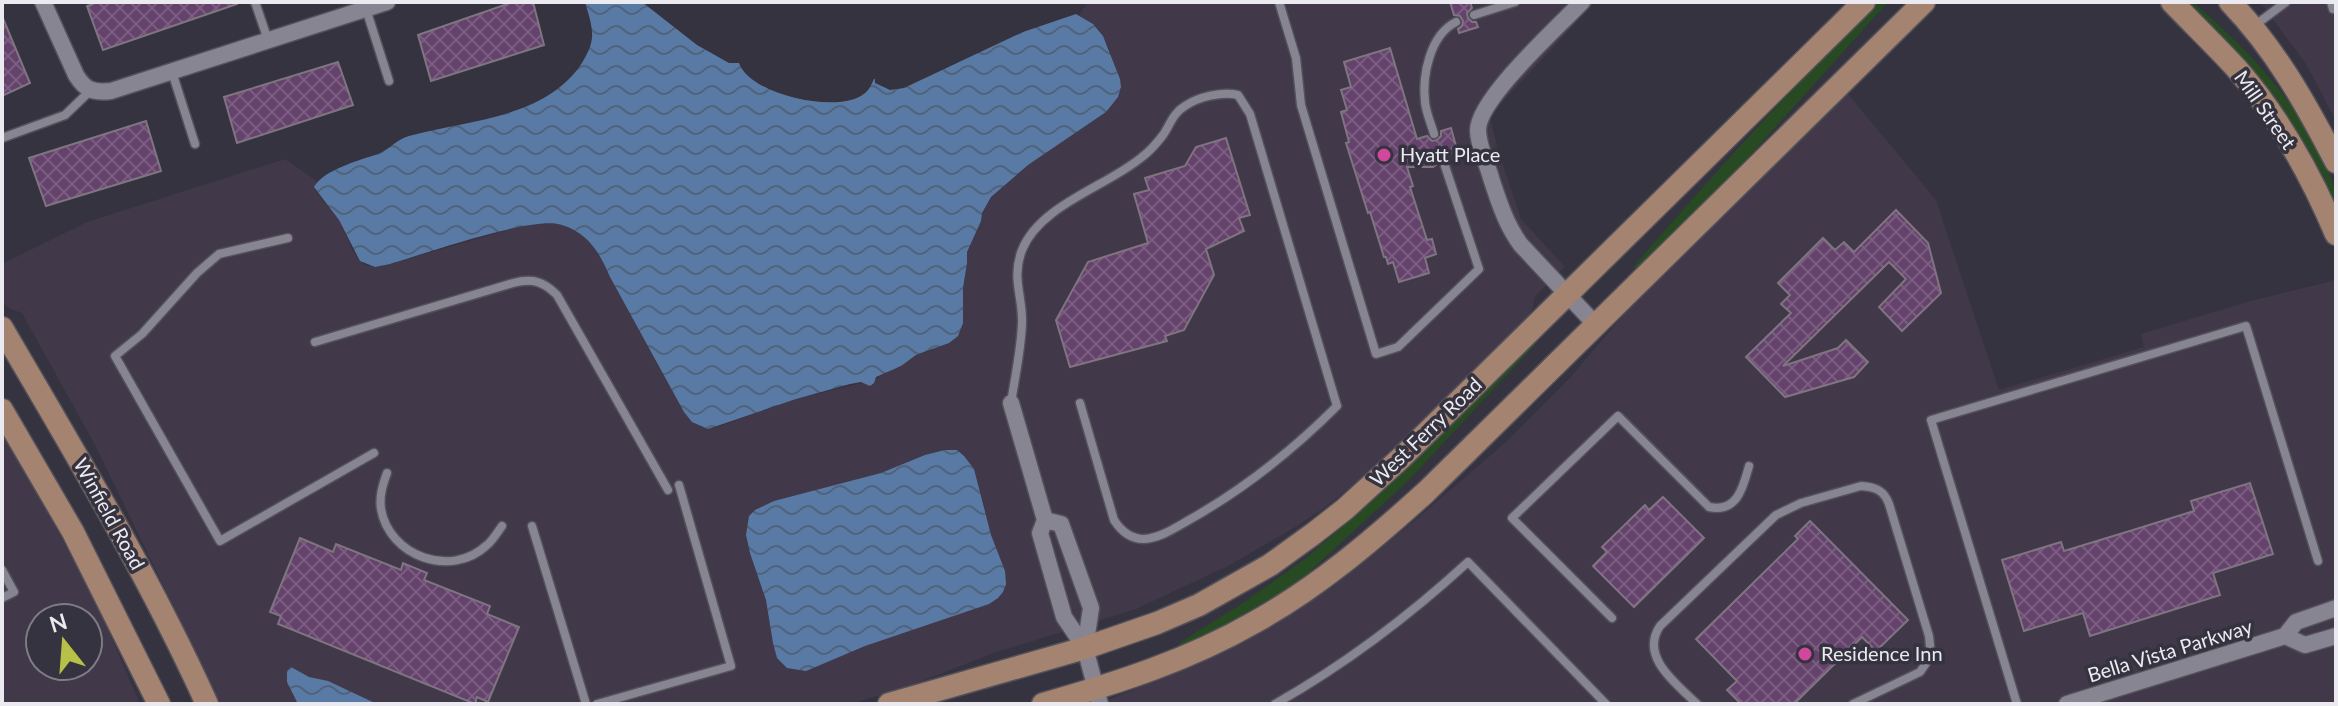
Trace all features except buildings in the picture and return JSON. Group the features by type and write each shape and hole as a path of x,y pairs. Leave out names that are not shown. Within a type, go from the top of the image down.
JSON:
{"main road":[{"name":"West Ferry Road","path":"889,704 1126,634 1199,605 1270,565 1302,542 1385,473 1864,2"},
{"name":"West Ferry Road","path":"1043,704 1098,697 1245,628 1342,565 1426,492 1924,2"},
{"name":"Mill Street","path":"2172,2 2260,98 2306,171 2336,234"},
{"name":"Mill Street","path":"2230,2 2280,61 2336,162"},
{"name":"Winfield Road","path":"6,343 82,464 143,575 207,704"},
{"name":"Winfield Road","path":"2,410 73,532 159,704"}],"street":[{"path":"43,2 82,86 99,93 387,2"},
{"path":"1575,4 1497,92 1481,116 1478,128 1512,234 1595,324"},
{"path":"1011,403 1045,520 1040,533 1064,617 1085,648 1098,697"},
{"path":"1045,520 1061,524 1091,608 1085,648"},
{"name":"Bella Vista Parkway","path":"2067,704 2285,636 2296,622 2336,608"},
{"name":"Bella Vista Parkway","path":"2285,636 2305,645 2336,636"}],"lane":[{"path":"255,2 268,40"},
{"path":"1279,2 1296,58 1301,105 1376,354 1398,347 1479,269 1443,160"},
{"path":"1474,15 1515,2"},
{"path":"2253,27 2286,2"},
{"path":"366,9 389,81"},
{"path":"1434,134 1425,101 1425,75 1436,41 1447,26 1456,22"},
{"path":"172,71 195,144"},
{"path":"2,138 65,115 90,91"},
{"path":"1011,403 1022,325 1017,272 1022,251 1031,234 1060,208 1145,155 1183,107 1197,100 1224,94 1238,95 1250,114 1337,406 1285,453 1229,496 1171,531 1145,539 1124,533 1114,520 1080,403"},
{"path":"288,238 219,254 197,273 142,334 115,356 220,541 374,453"},
{"path":"315,342 513,283 531,279 539,282 557,295 668,490"},
{"path":"2017,704 1931,420 2246,326 2318,561"},
{"path":"1612,618 1512,518 1618,416 1709,507 1721,508 1735,502 1749,466"},
{"path":"387,473 380,506 387,528 403,546 423,558 446,562 469,557 486,546 502,526"},
{"path":"597,704 731,666 679,485"},
{"path":"1697,704 1658,662 1653,646 1660,626 1776,515 1801,503 1870,486 1883,492 1889,504 1929,636 1931,656 1920,672 1853,704"},
{"path":"532,526 586,704"},
{"path":"1275,704 1338,668 1374,642 1468,562 1606,704"},
{"path":"2,570 14,592 2,598"}],"shaded area":[{"path":"1088,2 1595,2 1490,118 1521,219 1565,267 1535,296 1533,308 1517,329 1378,465 1292,529 1228,566 1136,609 991,654 907,687 851,704 221,704 94,443 22,313 2,302 2,264 87,222 285,159 317,181 315,190 339,220 352,249 365,265 390,264 543,222 560,224 576,231 600,253 684,412 708,429 720,426 796,399 874,380 916,355 933,350 963,311 967,252 991,197 1028,165 1106,112 1121,86 1108,46 1098,29 1079,15"},
{"path":"2260,2 2336,2 2336,121 2306,64"},
{"path":"1848,94 1936,200 1999,390 2144,347 2141,334 2247,302 2336,280 2336,704 1099,704 1257,635 1333,587 1407,527 1505,443 1567,381 1638,298"},
{"path":"2,430 96,602 24,602 24,682 104,682 104,620 140,704 2,704"}],"green space":[{"path":"1878,2 1888,2 1748,158 1635,270 1634,266 1753,132"},
{"path":"2187,2 2193,2 2230,36 2264,71 2294,110 2325,165 2333,184 2336,205 2305,148 2242,59"},
{"path":"1533,342 1535,345 1406,483 1294,586 1235,621 1181,647 1179,643 1246,601 1306,558 1343,526"}],"water":[{"path":"585,2 642,2 697,45 729,63 739,63 747,75 761,85 800,99 821,102 857,98 868,90 874,79 875,83 890,90 904,88 1023,32 1076,14 1093,24 1103,36 1121,87 1118,97 1106,112 1028,165 991,197 967,252 963,323 958,336 876,377 870,386 861,382 850,384 708,429 692,422 684,412 602,260 579,233 562,225 528,225 375,267 360,261 339,220 314,187 333,171 378,154 405,137 502,115 545,97 564,84 580,66 589,49 592,29"},
{"path":"945,450 957,450 974,469 991,535 1005,571 1003,592 989,604 865,646 806,671 787,668 777,658 766,600 750,553 746,535 749,516 774,501 881,473"},
{"path":"291,667 377,704 298,704 287,682 287,671"}],"place":[{"name":"Hyatt Place","path":"1384,155"},
{"name":"Residence Inn","path":"1805,654"}]}
